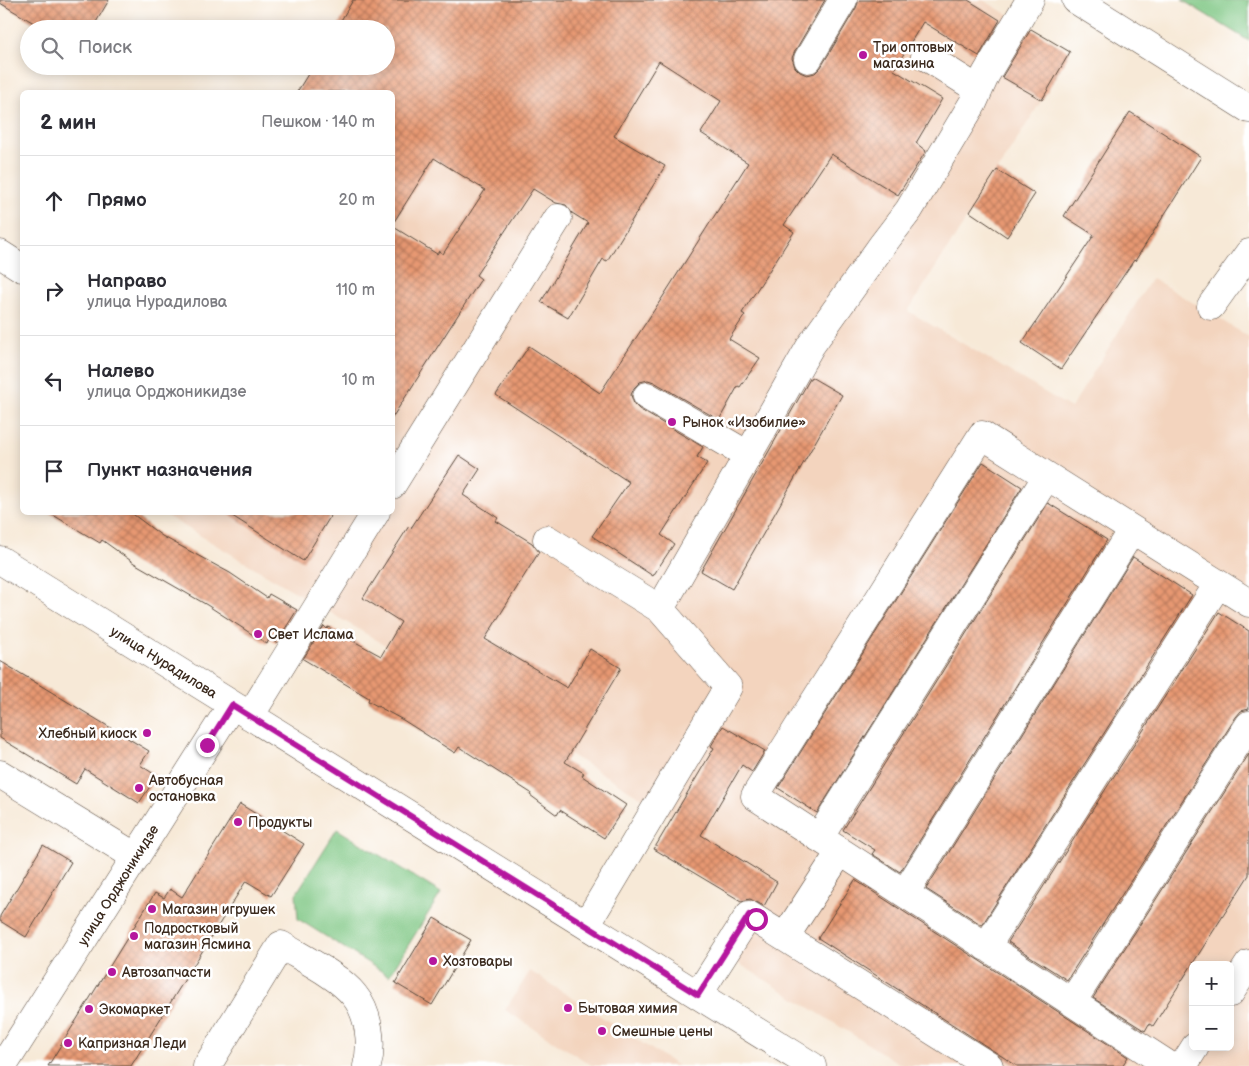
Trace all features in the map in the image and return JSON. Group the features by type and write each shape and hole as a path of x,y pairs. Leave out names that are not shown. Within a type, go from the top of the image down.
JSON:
{"street":[{"path":"808,58 844,0"},
{"path":"660,610 811,345 909,210 1030,0"},
{"path":"1076,0 1249,108"},
{"path":"925,56 978,90"},
{"path":"395,480 558,218"},
{"path":"1211,306 1249,253"},
{"path":"0,254 20,267"},
{"path":"647,396 748,455"},
{"path":"1170,1066 755,796 982,435 1249,603"},
{"path":"784,937 830,845 1046,476"},
{"name":"улица Орджоникидзе","path":"4,1066 136,857 241,710 374,515"},
{"path":"905,893 1132,530"},
{"path":"547,539 660,610 728,687 586,925"},
{"name":"улица Нурадилова","path":"0,560 812,1066"},
{"path":"986,947 1218,584"},
{"path":"1072,1002 1249,725"},
{"path":"0,774 136,857"},
{"path":"698,995 749,915 989,1066"},
{"path":"207,1066 281,945 340,982 355,996 364,1013 370,1036 367,1066"},
{"path":"1234,987 1249,964"},
{"path":"1183,1066 1192,1051"}],"shaded area":[{"path":"353,0 983,0 1070,52 1042,100 908,311 1071,408 1152,278 1249,337 1249,1066 903,1066 730,958 760,913 777,882 701,835 754,744 726,728 671,816 165,515 395,515 395,90 298,90 307,75 395,75 395,20 341,20"},
{"path":"530,971 678,1066 593,1066 505,1010"}],"green space":[{"path":"1182,0 1249,0 1249,41"},
{"path":"337,829 441,893 389,976 298,919 296,894"}],"building":[{"path":"0,0 109,0 97,20 29,20 0,3"},
{"path":"353,0 825,0 792,58 795,67 807,75 815,73 821,67 859,0 968,0 1000,20 979,56 923,22 894,70 942,99 916,143 926,151 898,195 831,154 784,225 794,232 742,313 745,315 729,339 760,358 740,387 738,386 719,420 654,382 648,380 640,382 634,388 631,395 634,404 639,409 703,447 697,457 707,463 661,535 674,544 653,576 592,536 629,482 496,395 529,346 600,393 748,163 701,133 721,101 659,61 614,136 665,166 607,261 603,259 568,318 541,302 588,223 572,213 566,205 556,203 533,189 476,275 481,279 395,413 395,228 437,254 439,251 443,254 485,190 434,158 395,220 395,90 298,90 307,75 395,75 395,20 341,20"},
{"path":"1031,29 1070,52 1042,100 1002,77"},
{"path":"1130,112 1201,157 1135,261 1061,369 1022,343 1094,235 1064,216"},
{"path":"997,170 1035,194 1007,237 970,212"},
{"path":"811,377 842,395 732,589 701,571"},
{"path":"459,455 480,469 463,495 498,518 496,521 532,543 539,552 485,639 567,688 590,649 621,668 565,762 584,773 582,776 626,805 604,838 560,810 557,815 530,795 531,793 459,747 455,753 403,720 368,701 369,698 303,659 324,626 381,656 401,622 363,598 409,526 411,528"},
{"path":"983,462 1022,487 817,813 778,788"},
{"path":"1048,503 1107,540 900,872 872,854 875,850 843,830"},
{"path":"53,515 134,515 162,536 230,573 267,598 269,594 297,610 276,643 269,639 267,644 207,605 134,563 102,540 100,543"},
{"path":"231,515 331,515 303,561"},
{"path":"1133,557 1192,595 982,925 926,889"},
{"path":"1219,612 1249,631 1249,709 1241,711 1236,717 1067,980 1008,942"},
{"path":"0,661 149,751 140,765 157,776 139,803 85,769 76,784 0,738"},
{"path":"723,726 765,751 752,772 742,765 701,835 777,882 764,906 750,899 741,901 654,849 714,748 711,746"},
{"path":"1249,754 1249,875 1194,961 1189,961 1189,969 1153,1026 1149,1024 1145,1031 1093,998"},
{"path":"240,804 304,844 271,896 246,881 131,1066 48,1066 155,893 164,898 170,889 182,897"},
{"path":"43,845 71,862 26,937 0,921 0,916"},
{"path":"855,880 1128,1057 1122,1066 1017,1066 818,938"},
{"name":"Хозтовары","path":"434,918 471,940 432,1005 395,983"}],"place":[{"name":"Три оптовых магазина","path":"863,55"},
{"name":"Рынок «Изобилие»","path":"672,422"},
{"name":"Свет Ислама","path":"258,634"},
{"name":"Хлебный киоск","path":"147,733"},
{"name":"Автобусная остановка","path":"139,788"},
{"name":"Продукты","path":"238,822"},
{"name":"Магазин игрушек","path":"152,909"},
{"name":"Подростковый магазин Ясмина","path":"134,936"},
{"name":"Хозтовары","path":"433,961"},
{"name":"Автозапчасти","path":"112,972"},
{"name":"Бытовая химия","path":"568,1008"},
{"name":"Экомаркет","path":"89,1009"},
{"name":"Смешные цены","path":"602,1031"},
{"name":"Капризная Леди","path":"68,1043"}],"route":[{"path":"207,745 232,705 698,995 749,915 756,919"}]}
